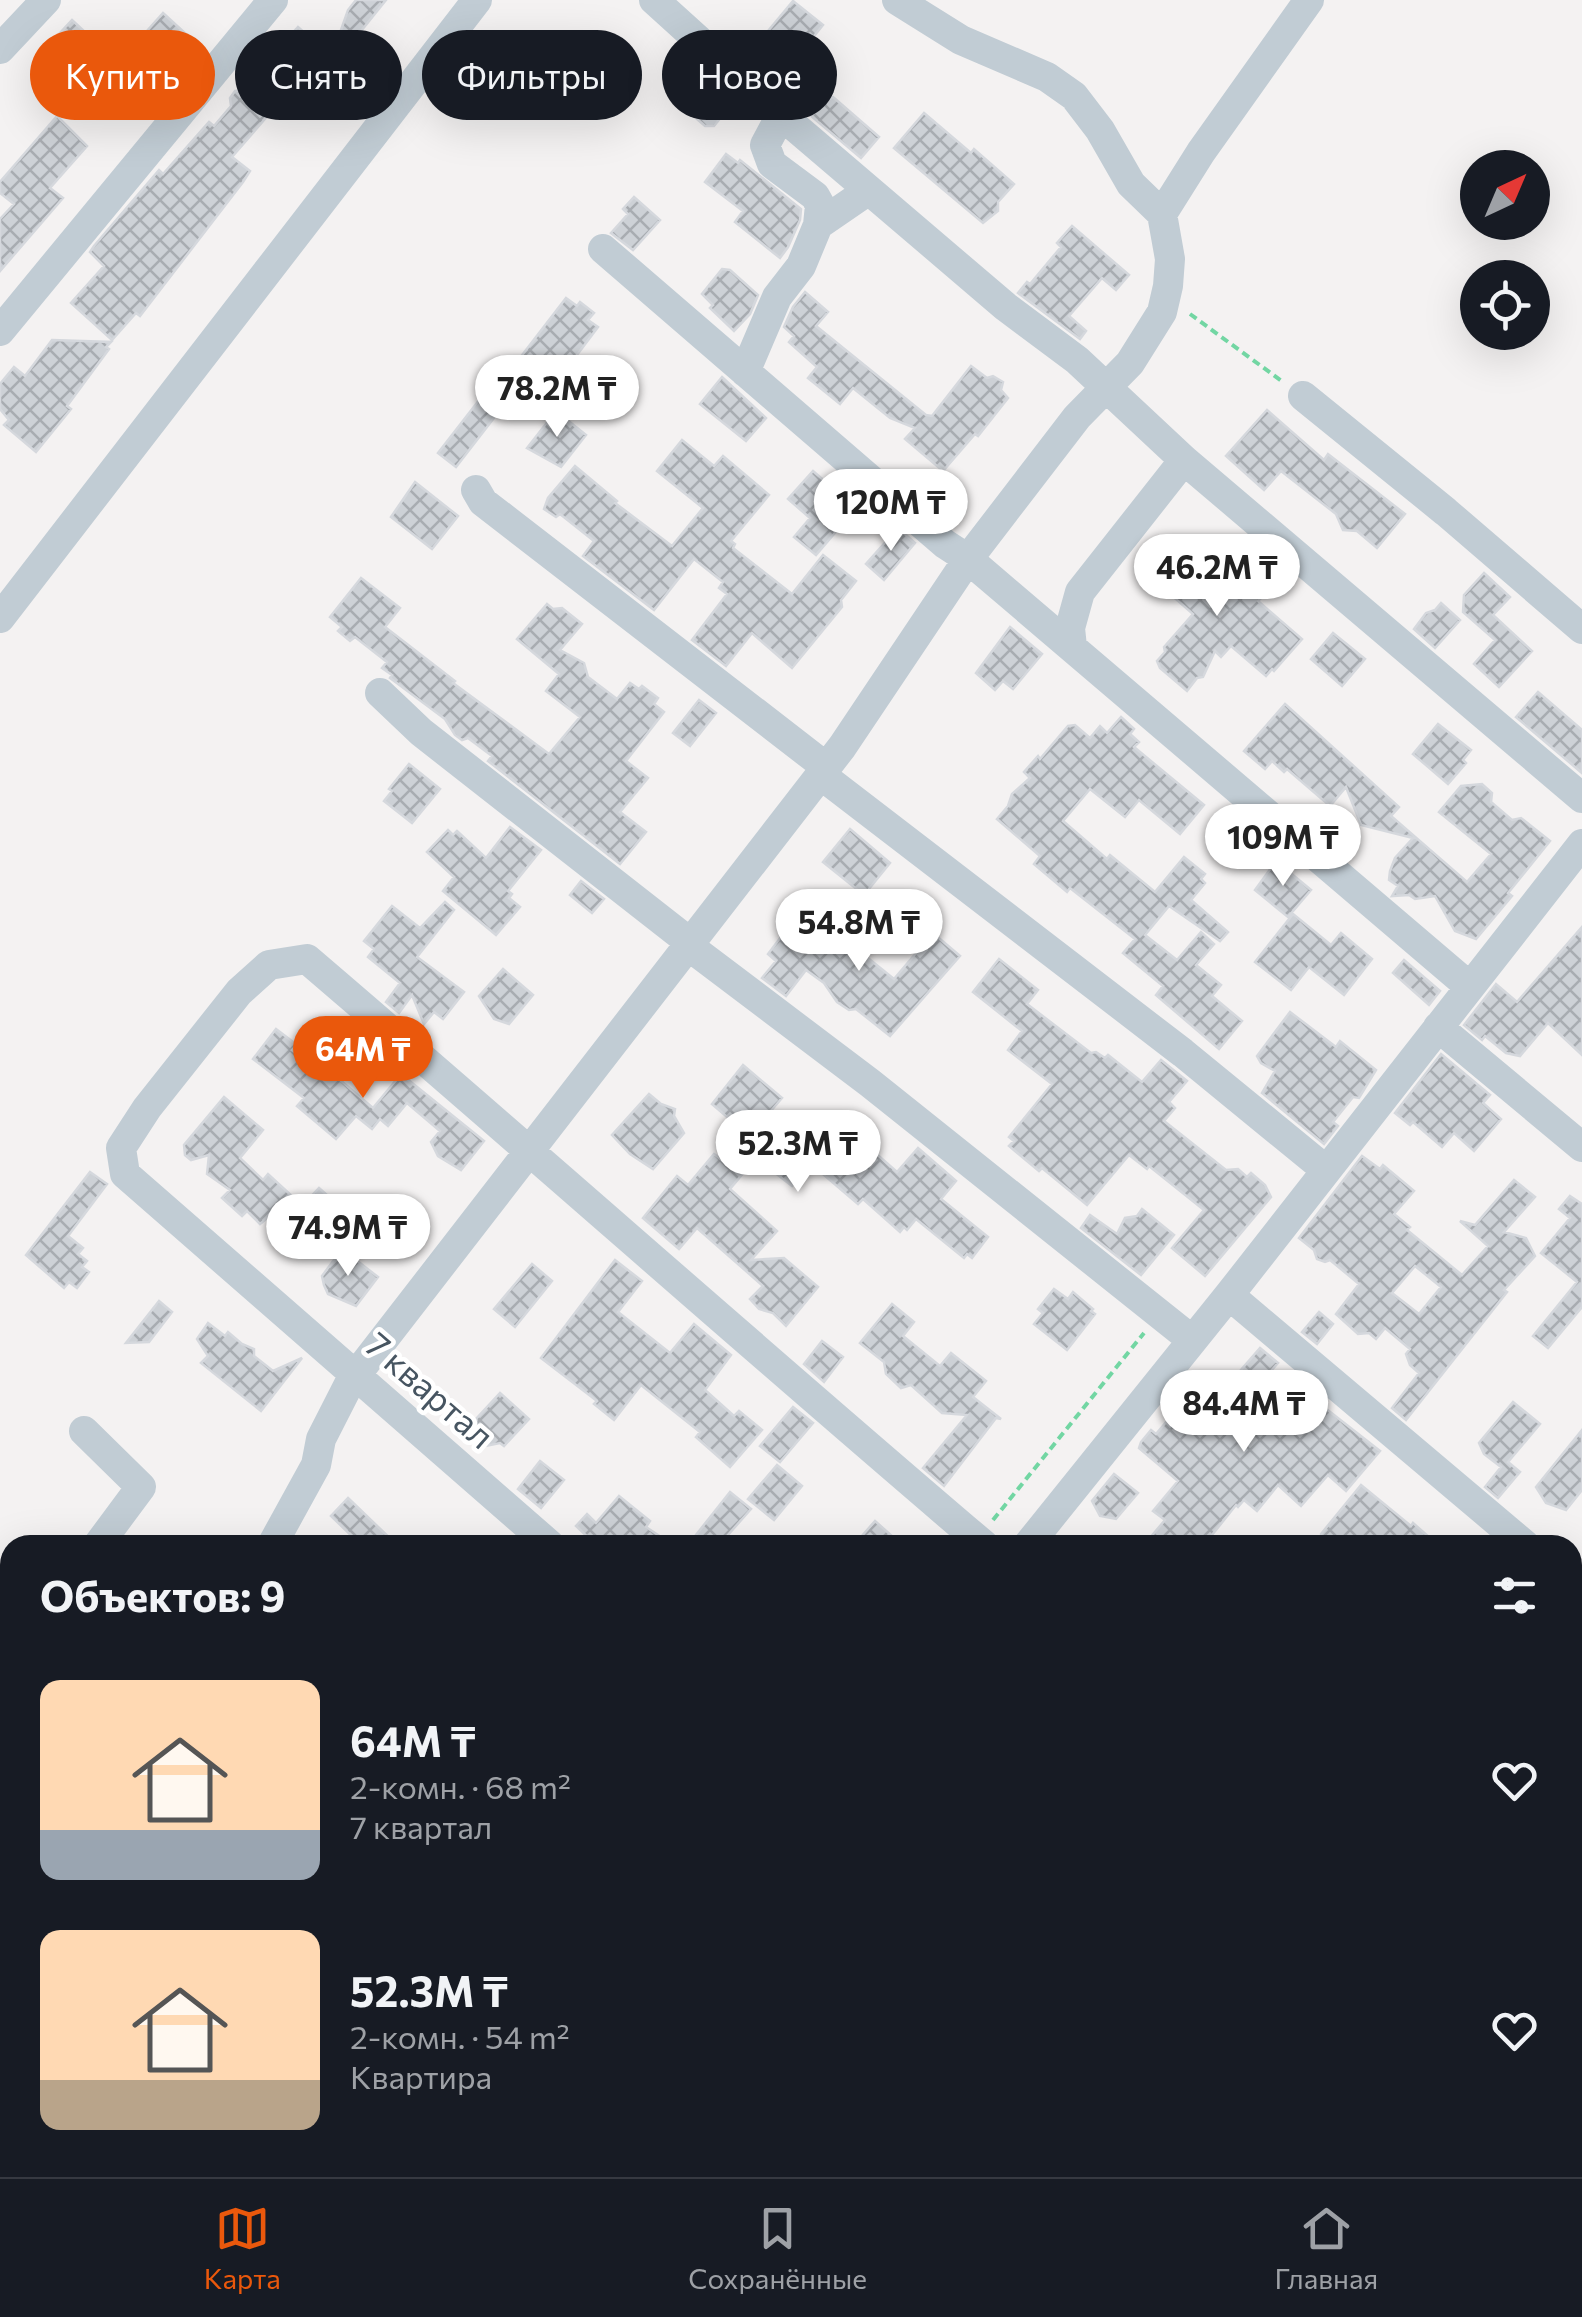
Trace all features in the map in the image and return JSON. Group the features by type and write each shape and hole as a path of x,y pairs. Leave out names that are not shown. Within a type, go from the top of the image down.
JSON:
{"street":[{"path":"0,49 46,0"},
{"path":"0,331 273,0"},
{"path":"0,618 477,0"},
{"path":"654,0 687,30"},
{"path":"278,1535 316,1465 320,1439 350,1384 824,771 968,559 1077,416 1130,362 1162,312 1170,259 1162,214 1131,184 1100,130 1074,96 1046,78 961,40 897,0"},
{"path":"1162,214 1201,152 1310,0"},
{"path":"745,372 777,297 801,266 818,225 820,205 816,196 772,164 765,145 778,120"},
{"path":"787,120 1034,330 1077,360 1184,460 1582,798"},
{"path":"818,225 869,190"},
{"path":"603,249 1470,987"},
{"path":"1303,396 1446,512 1582,630"},
{"path":"1072,647 1073,610 1080,592 1184,460"},
{"path":"476,490 483,502 550,556 1183,1053 1326,1170"},
{"path":"380,692 421,732 1192,1340"},
{"path":"1041,1535 1582,844"},
{"name":"7 квартал","path":"531,1151 307,960 268,964 239,992 147,1108 121,1148 126,1174 539,1535"},
{"path":"1438,1026 1582,1146"},
{"path":"531,1151 878,1458 972,1535"},
{"path":"1229,1295 1513,1535"},
{"path":"84,1431 141,1486 107,1535"}],"path":[{"path":"1165,298 1303,396"},
{"path":"986,1535 1160,1313"}],"building":[{"path":"356,0 386,0 362,30 341,30"},
{"path":"793,1 823,25 819,30 769,30"},
{"path":"163,13 182,30 148,30"},
{"path":"72,20 83,30 63,30"},
{"path":"235,91 235,120 264,120 232,157 250,171 140,316 136,313 112,340 71,303 104,266 90,252 159,170 163,174 209,122 214,126 231,106 230,98"},
{"path":"837,100 879,137 861,158 816,120 837,120"},
{"path":"924,113 1014,184 998,202 998,211 983,223 894,148"},
{"path":"54,120 61,120 87,146 50,188 63,198 0,271 0,219 14,204 0,193 0,182"},
{"path":"698,120 719,120 714,126 705,126"},
{"path":"726,154 738,163 740,160 801,209 800,220 780,258 735,222 743,211 705,182"},
{"path":"634,197 660,220 633,250 611,233 628,214 623,209"},
{"path":"1072,226 1129,275 1116,290 1102,278 1069,316 1086,331 1080,339 1018,293 1061,247 1057,243"},
{"path":"722,269 730,270 758,295 750,314 734,331 710,308 713,305 702,294"},
{"path":"805,292 828,312 816,326 926,415 932,416 971,366 987,378 993,376 1003,382 1001,390 1008,398 943,471 905,439 915,428 890,418 853,388 840,404 808,378 817,367 789,342 794,336 784,327"},
{"path":"566,298 577,306 580,302 594,313 588,320 598,327 540,404 518,387 456,467 438,453 511,359 516,363"},
{"path":"52,340 111,342 67,406 71,409 36,452 4,425 9,420 0,409 0,384 14,367 25,376"},
{"path":"722,377 766,418 746,441 700,404"},
{"path":"1267,410 1324,460 1328,454 1405,514 1377,548 1357,531 1343,530 1336,514 1281,471 1264,490 1226,456"},
{"path":"556,411 586,435 561,467 527,448"},
{"path":"682,440 714,466 723,456 769,495 731,541 735,544 733,548 792,594 823,555 856,581 841,600 842,607 792,668 752,633 726,666 692,640 727,594 719,588 723,582 694,559 654,610 583,556 594,541 560,514 556,517 544,509 548,498 575,466 615,503 672,546 703,508 657,471"},
{"path":"813,471 843,497 851,488 864,499 816,555 794,537 810,518 788,499"},
{"path":"415,482 458,516 432,549 391,517"},
{"path":"898,528 915,543 884,580 866,564"},
{"path":"1171,540 1220,582 1233,567 1265,594 1258,601 1302,639 1274,671 1266,676 1231,646 1221,657 1215,651 1203,677 1197,678 1187,691 1160,668 1157,661 1165,652 1164,647 1193,614 1145,572 1154,563 1149,559 1164,542"},
{"path":"1484,573 1510,597 1493,615 1532,651 1499,687 1474,664 1495,640 1463,612 1464,595"},
{"path":"361,578 400,608 385,627 549,754 580,717 546,691 559,674 517,639 547,604 553,609 562,608 582,624 560,650 584,663 588,677 617,699 630,683 639,689 642,686 658,698 654,704 664,712 626,761 648,778 620,812 646,832 620,864 488,761 492,756 468,738 462,740 455,735 445,719 390,678 392,675 382,668 387,662 355,637 350,641 338,631 342,627 330,617"},
{"path":"1441,603 1460,620 1435,648 1414,629 1426,613"},
{"path":"1010,627 1042,654 1013,689 1003,681 995,690 976,673"},
{"path":"1333,633 1365,659 1342,686 1311,659"},
{"path":"1538,692 1582,730 1582,773 1516,717"},
{"path":"699,700 716,713 690,746 673,733"},
{"path":"1285,704 1399,807 1391,816 1467,882 1491,854 1439,812 1461,786 1482,784 1492,793 1491,802 1512,820 1521,818 1550,841 1476,939 1455,931 1435,896 1392,896 1398,886 1389,880 1390,871 1395,858 1413,838 1361,825 1346,787 1330,806 1287,769 1284,772 1272,761 1265,769 1244,751"},
{"path":"1121,717 1134,729 1130,734 1139,742 1134,747 1204,805 1180,834 1139,800 1125,817 1090,789 1063,821 1107,859 1110,855 1155,892 1184,857 1205,874 1201,879 1205,883 1191,900 1228,932 1220,941 1169,906 1145,935 1177,960 1201,932 1214,944 1196,965 1221,985 1212,996 1242,1021 1219,1049 1156,995 1163,986 1123,953 1135,939 1034,864 1040,856 997,819 1012,794 1030,778 1024,772 1068,726 1075,725 1090,738 1100,726 1107,733"},
{"path":"1438,724 1471,750 1463,760 1466,763 1448,784 1413,754"},
{"path":"409,764 440,789 412,823 384,801"},
{"path":"510,827 541,850 508,891 512,894 509,898 520,907 496,935 443,891 454,877 427,852 448,830 453,835 457,831 486,858"},
{"path":"850,829 890,863 864,895 823,862"},
{"path":"1276,861 1311,890 1288,917 1255,890"},
{"path":"581,881 604,899 592,913 570,895"},
{"path":"445,902 454,910 417,957 464,992 443,1019 434,1012 424,1024 412,995 399,1013 386,1002 400,983 368,957 374,949 364,941 392,906 420,928"},
{"path":"1293,914 1331,945 1341,933 1372,959 1344,995 1309,967 1291,990 1255,962"},
{"path":"793,921 816,939 827,925 894,979 933,933 960,956 890,1036 856,1009 849,1010 837,1002 824,983 806,970 786,996 762,978 776,961 768,954"},
{"path":"1582,927 1582,1055 1548,1023 1520,1056 1506,1053 1485,1036 1482,1040 1464,1025 1496,984 1517,1002"},
{"path":"999,959 1038,990 1027,1004 1091,1053 1105,1058 1108,1055 1142,1082 1161,1060 1187,1081 1169,1102 1175,1108 1164,1121 1226,1170 1238,1169 1247,1177 1251,1173 1265,1185 1271,1197 1205,1276 1172,1248 1204,1210 1149,1166 1147,1169 1129,1155 1087,1205 1009,1146 1014,1141 1009,1137 1052,1084 1008,1050 1022,1031 973,992"},
{"path":"1404,960 1440,991 1429,1005 1393,973"},
{"path":"503,969 533,995 509,1024 494,1019 479,996"},
{"path":"1290,1012 1336,1047 1340,1041 1376,1070 1359,1098 1353,1097 1333,1122 1338,1126 1324,1144 1262,1093 1275,1071 1257,1056"},
{"path":"276,1029 297,1045 292,1050 322,1072 326,1068 373,1108 401,1074 484,1141 461,1170 438,1156 431,1142 440,1131 407,1103 388,1126 380,1119 372,1129 356,1116 336,1139 297,1106 304,1098 253,1059"},
{"path":"1441,1054 1490,1095 1483,1103 1501,1119 1474,1151 1454,1133 1442,1147 1413,1122 1410,1125 1395,1113"},
{"path":"743,1065 782,1098 770,1112 833,1161 855,1135 897,1172 918,1148 956,1181 941,1199 988,1237 972,1258 967,1254 964,1258 916,1219 900,1232 863,1199 858,1204 810,1163 792,1186 756,1158 730,1189 777,1231 751,1260 784,1258 818,1287 786,1326 750,1299 763,1286 697,1228 679,1249 643,1218 677,1176 688,1185 714,1154 723,1161 747,1134 712,1104"},
{"path":"649,1094 675,1109 674,1116 684,1133 653,1169 630,1154 612,1135"},
{"path":"224,1097 263,1130 240,1158 263,1180 268,1174 293,1197 260,1224 247,1211 242,1216 222,1198 230,1190 207,1174 209,1155 191,1160 185,1155 184,1145"},
{"path":"1362,1156 1380,1169 1383,1165 1414,1191 1394,1214 1410,1227 1407,1230 1462,1275 1488,1246 1460,1221 1475,1225 1514,1180 1535,1197 1504,1232 1526,1238 1535,1256 1504,1290 1507,1292 1406,1420 1392,1408 1419,1373 1410,1365 1406,1354 1410,1349 1385,1328 1376,1339 1369,1333 1358,1334 1336,1314 1359,1284 1330,1260 1317,1259 1314,1250 1299,1238","holes":["1415,1266 1441,1287 1419,1314 1392,1293"]},
{"path":"90,1172 107,1184 68,1236 83,1248 78,1254 87,1261 82,1267 89,1272 77,1288 69,1282 64,1288 26,1255"},
{"path":"319,1188 362,1226 359,1231 305,1203"},
{"path":"1570,1196 1582,1204 1582,1307 1548,1348 1533,1336 1577,1282 1541,1253 1570,1218 1559,1209"},
{"path":"1142,1209 1174,1235 1141,1275 1081,1228 1090,1215 1117,1234 1125,1218 1137,1216"},
{"path":"342,1249 378,1277 356,1306 328,1294 324,1285 322,1276"},
{"path":"615,1260 642,1281 618,1312 670,1353 694,1324 731,1355 705,1390 734,1416 739,1411 762,1430 730,1467 696,1437 700,1432 641,1385 614,1420 594,1404 597,1401 541,1358"},
{"path":"532,1264 552,1281 515,1327 494,1309"},
{"path":"1054,1289 1068,1299 1073,1292 1095,1314 1067,1350 1034,1324 1043,1313 1038,1309"},
{"path":"159,1301 172,1312 149,1342 126,1343"},
{"path":"892,1304 914,1322 903,1336 940,1366 951,1353 986,1381 973,1397 1001,1419 996,1418 944,1486 923,1468 967,1415 942,1413 911,1385 901,1388 886,1374 884,1362 860,1343"},
{"path":"1319,1312 1333,1324 1317,1344 1302,1332"},
{"path":"208,1323 254,1349 254,1356 273,1371 302,1358 261,1411 201,1363 208,1356 197,1339"},
{"path":"822,1341 843,1357 824,1382 804,1364"},
{"path":"1260,1348 1278,1363 1251,1394 1297,1433 1320,1404 1380,1451 1346,1491 1328,1475 1301,1506 1278,1485 1257,1511 1244,1500 1236,1505 1212,1535 1152,1535 1165,1520 1153,1511 1178,1481 1139,1448 1141,1442 1151,1430 1156,1434 1189,1387 1195,1389 1202,1380 1220,1394"},
{"path":"500,1393 529,1419 504,1446 486,1446 478,1438 476,1419"},
{"path":"1513,1402 1540,1424 1508,1462 1520,1472 1498,1498 1485,1487 1501,1467 1484,1454 1479,1443"},
{"path":"793,1407 813,1423 780,1462 760,1446"},
{"path":"1582,1430 1582,1490 1566,1510 1546,1503 1536,1487"},
{"path":"540,1461 564,1480 541,1508 518,1489"},
{"path":"777,1465 802,1486 774,1520 748,1499"},
{"path":"1114,1474 1138,1493 1116,1519 1100,1516 1092,1501"},
{"path":"1361,1485 1427,1535 1321,1535"},
{"path":"730,1492 751,1509 728,1535 696,1535"},
{"path":"619,1496 650,1521 646,1527 658,1535 585,1535 576,1526 587,1514 596,1523"},
{"path":"348,1498 387,1535 351,1535 331,1516"},
{"path":"875,1521 891,1535 863,1535"}]}
